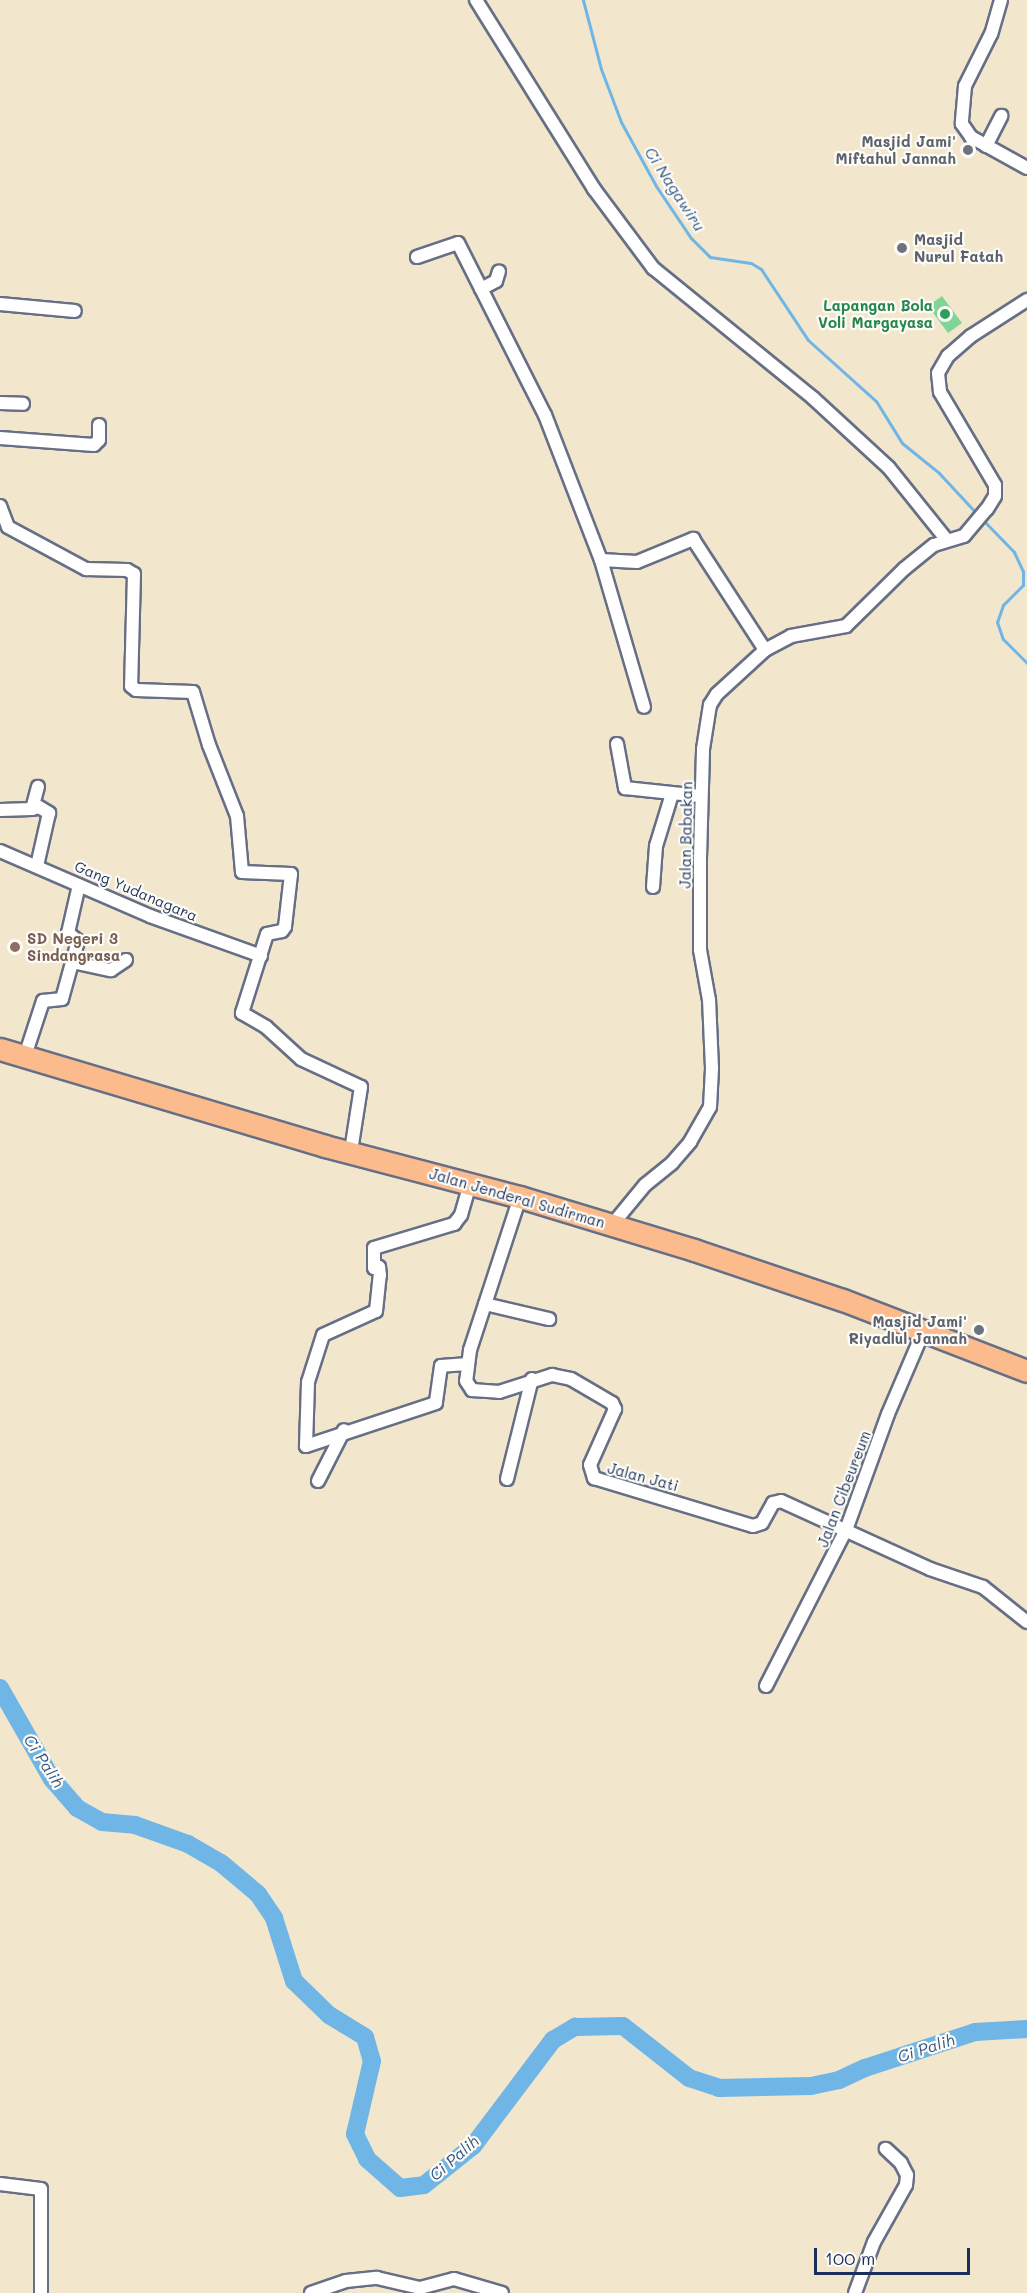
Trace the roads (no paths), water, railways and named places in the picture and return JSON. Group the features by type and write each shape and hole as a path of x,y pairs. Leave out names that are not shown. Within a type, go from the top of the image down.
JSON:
{"highway":[{"name":"Jalan Jenderal Sudirman","path":"0,1048 351,1151 520,1197 785,1279 1027,1371"}],"street":[{"path":"476,0 594,189 653,268 813,398 889,468 946,539"},
{"path":"1001,0 991,34 963,92 963,128 986,147 1027,168"},
{"path":"986,147 1000,116"},
{"path":"417,257 458,243 545,415 601,560 644,706"},
{"path":"481,289 496,281 499,271"},
{"name":"Jalan Babakan","path":"612,1225 645,1185 672,1163 690,1142 710,1107 709,1000 700,950 700,796 710,705 717,694 765,650 791,636 846,626 904,568 946,539 960,538 987,509 995,496 995,485 940,392 938,373 948,356 971,336 1027,300"},
{"path":"0,304 75,311"},
{"path":"0,403 22,404"},
{"path":"0,438 94,445 99,440 99,425"},
{"path":"0,506 8,526 86,569 127,570 134,574 133,688 193,692 208,745 237,816 242,872 291,874 285,927 267,934 242,1013 266,1027 301,1059 361,1087 351,1151"},
{"path":"601,560 637,562 693,539 765,650"},
{"path":"616,744 625,788 700,796"},
{"path":"32,809 38,787"},
{"path":"653,887 656,846 672,794"},
{"path":"0,810 39,807 49,813 47,837 37,866"},
{"name":"Gang Yudanagara","path":"0,851 150,916 261,956"},
{"path":"25,1056 43,1001 62,999 78,941 68,933 79,885"},
{"path":"72,962 111,970 126,960"},
{"path":"470,1183 461,1215 454,1224 374,1248 374,1268 379,1267 380,1275 376,1311 323,1335 308,1382 306,1446 344,1430 363,1428 435,1403 441,1366 468,1364 520,1197"},
{"path":"486,1304 549,1319"},
{"name":"Jalan Cibeureum","path":"766,1686 846,1530 888,1414 924,1330"},
{"name":"Jalan Jati","path":"468,1364 467,1386 480,1392 504,1391 532,1379 552,1375 571,1379 614,1406 611,1423 590,1466 594,1478 753,1526 762,1523 772,1503 781,1501 846,1530"},
{"path":"507,1479 532,1379"},
{"path":"318,1481 344,1430"},
{"path":"846,1530 930,1569 983,1587 1027,1622"},
{"path":"855,2293 874,2242 906,2185 907,2175 901,2163 886,2149"},
{"path":"0,2184 41,2189 41,2293"},
{"path":"311,2293 346,2281 377,2278 420,2288 454,2279 502,2293"}],"waterway":[{"name":"Ci Nagawiru","path":"583,0 601,69 621,122 656,186 691,238 710,257 751,263 761,269 808,340 876,401 902,443 939,473 978,515"},
{"name":"Ci Nagawiru","path":"983,520 1014,552 1023,571 1023,585 1003,605 997,622 1003,639 1027,663"},
{"name":"Ci Palih","path":"0,1688 52,1779 77,1808 102,1822 135,1825 188,1844 221,1863 258,1894 274,1918 294,1981 329,2015 365,2037 372,2061 355,2134 367,2159 400,2188 424,2185 473,2146 553,2040 575,2027 623,2026 689,2078 719,2088 811,2086 839,2080 865,2068 975,2032 1027,2029"}],"place":[{"name":"Masjid Jami' Miftahul Jannah","path":"968,150"},
{"name":"Masjid Nurul Fatah","path":"902,248"},
{"name":"Lapangan Bola Voli Margayasa","path":"945,314"},
{"name":"SD Negeri 3 Sindangrasa","path":"15,947"},
{"name":"Masjid Jami' Riyadlul Jannah","path":"979,1330"}]}
